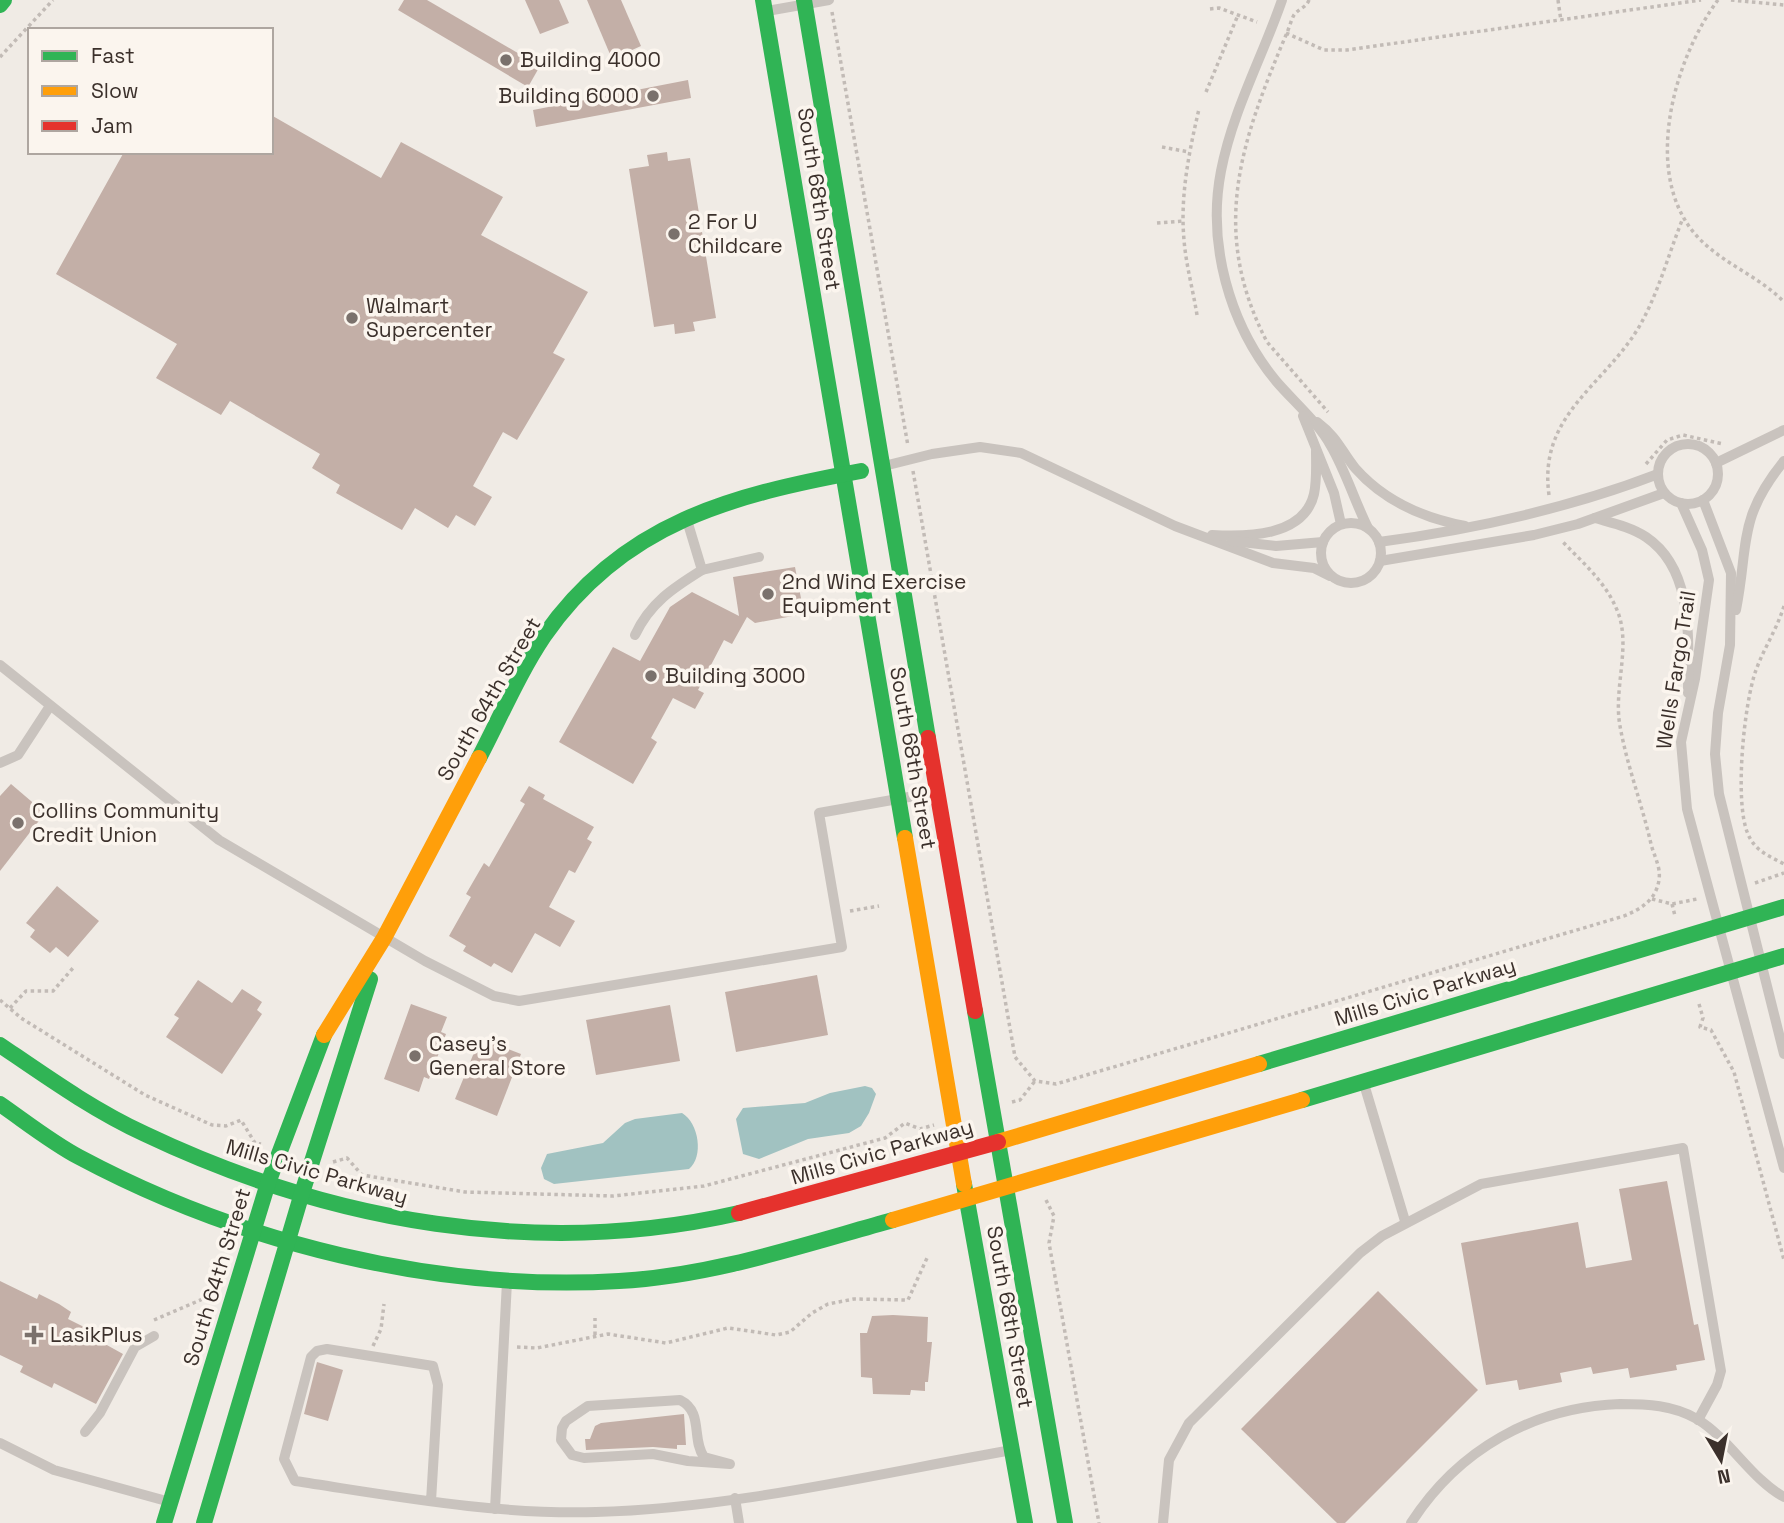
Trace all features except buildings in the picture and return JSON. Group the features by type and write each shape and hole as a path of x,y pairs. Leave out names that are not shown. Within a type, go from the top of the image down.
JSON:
{"street":[{"path":"0,5 4,0"},
{"name":"South 68th Street","path":"805,2 880,467 1065,1523"},
{"name":"South 68th Street","path":"764,5 898,799 1025,1523"},
{"name":"South 64th Street","path":"164,1523 268,1184 326,1032 384,938 544,636 575,599 609,566 638,542 686,517 758,493 880,467"},
{"name":"Mills Civic Parkway","path":"0,1045 96,1107 177,1150 268,1184 450,1228 514,1234 612,1233 650,1229 738,1212 959,1153 1784,907"},
{"name":"South 64th Street","path":"204,1523 288,1238 384,938"},
{"path":"0,1104 91,1162 137,1184 254,1229 397,1265 507,1280 619,1281 713,1267 1008,1188 1784,956"}],"lane":[{"path":"764,5 830,0"},
{"path":"880,467 932,454 980,447 1021,453 1175,526 1273,563 1314,568 1355,583 1371,576 1380,561 1379,542 1368,528 1331,444 1256,356 1241,330 1225,274 1217,198 1236,111 1282,0"},
{"path":"1300,409 1334,493 1341,524"},
{"path":"1300,409 1335,436 1354,466 1379,491 1411,510 1438,521 1472,528"},
{"path":"1716,463 1784,430"},
{"path":"1678,446 1696,446 1711,455 1716,463 1717,481 1703,500 1681,503 1664,493 1658,474 1664,457 1678,446"},
{"path":"1201,534 1234,536 1285,527 1302,515 1314,497 1316,451"},
{"path":"1730,645 1748,521 1758,499 1784,461"},
{"path":"1379,542 1472,528 1552,510 1658,474"},
{"path":"1380,561 1497,543 1557,529 1664,493"},
{"name":"Wells Fargo Trail","path":"1703,500 1731,573 1730,645 1717,713 1715,754 1724,821 1784,1054"},
{"name":"Wells Fargo Trail","path":"1681,503 1702,550 1709,580 1706,615 1681,742 1685,798 1698,861 1731,971 1784,1168"},
{"path":"686,517 702,570"},
{"path":"1594,518 1647,537 1673,566 1686,620 1688,709"},
{"path":"1330,576 1321,560 1322,542 1333,528 1351,523 1368,528"},
{"path":"1201,534 1276,546 1322,542"},
{"path":"635,635 644,615 668,591 702,570 759,557"},
{"path":"0,665 219,840 384,938 494,996 519,1001 842,947 819,813 937,792"},
{"path":"0,763 18,755 50,706"},
{"path":"1363,1083 1405,1221"},
{"path":"1163,1523 1169,1460 1189,1423 1360,1253 1405,1221 1481,1184 1683,1148 1721,1371 1717,1385 1698,1420"},
{"path":"495,1508 507,1280"},
{"path":"85,1433 100,1413 135,1347 154,1336"},
{"path":"431,1502 438,1385 433,1366 327,1349 317,1351 311,1357 284,1459 295,1481 431,1502 597,1513 735,1498 1013,1450"},
{"path":"680,1400 694,1413 704,1457 730,1464 688,1461 653,1454 584,1458 565,1449 561,1440 562,1428 573,1415 588,1406 680,1400"},
{"path":"1411,1523 1439,1484 1486,1445 1538,1417 1588,1407 1638,1404 1667,1407 1698,1420 1784,1497"},
{"path":"0,1443 54,1470 170,1502"},
{"path":"735,1498 739,1523"}],"path":[{"path":"0,57 53,0"},
{"path":"830,0 904,417"},
{"path":"1309,0 1294,15 1254,110 1241,159 1236,211 1239,251 1247,290 1267,342 1334,419"},
{"path":"1558,0 1562,21"},
{"path":"1285,33 1324,50 1347,50 1701,0"},
{"path":"1718,0 1691,42 1670,111 1669,156 1683,218 1714,252 1759,279 1784,302"},
{"path":"1731,0 1784,5"},
{"path":"1210,9 1219,8 1258,22"},
{"path":"1206,92 1238,15"},
{"path":"1197,316 1184,221 1189,152 1199,109"},
{"path":"1162,147 1189,152"},
{"path":"1552,510 1546,475 1555,437 1575,404 1624,350 1639,327 1664,278 1683,218"},
{"path":"1157,223 1184,221"},
{"path":"1641,470 1660,446 1673,437 1693,434 1717,443 1730,442"},
{"path":"919,509 1016,1057 1035,1081 1056,1084 1642,909 1659,883 1660,870 1648,821 1629,766 1618,713 1622,626 1608,592 1595,573 1560,539 1557,529"},
{"path":"1784,606 1756,670 1743,729 1743,797 1747,833 1759,851 1784,864"},
{"path":"1771,879 1784,873"},
{"path":"1651,899 1672,904"},
{"path":"836,914 879,906"},
{"path":"10,1008 26,991 53,990 73,968"},
{"path":"0,1000 145,1095 212,1125 226,1126 241,1120 255,1143"},
{"path":"1703,1018 1700,1027 1711,1030 1734,1072 1784,1260"},
{"path":"1020,1100 1035,1081"},
{"path":"337,1163 347,1158 362,1175 466,1192 613,1196 704,1186 885,1138 905,1123 920,1129"},
{"path":"1048,1209 1054,1216 1049,1243 1099,1523"},
{"path":"517,1347 537,1348 595,1335 624,1335 666,1343 728,1328 783,1334 828,1304 854,1299 908,1300 928,1258"},
{"path":"154,1320 214,1294"},
{"path":"368,1356 381,1329 384,1304"},
{"path":"595,1318 595,1335"}],"water":[{"path":"865,1086 872,1088 876,1094 861,1126 849,1133 808,1139 759,1159 743,1154 736,1119 743,1108 805,1103 830,1093"},
{"path":"682,1113 692,1124 698,1140 697,1157 689,1169 554,1184 544,1179 541,1168 547,1154 603,1143 625,1123 635,1119"}],"traffic: fast":[{"path":"0,5 4,0"},
{"path":"763,0 905,838"},
{"path":"804,0 928,738"},
{"path":"479,758 518,680 544,636 575,597 609,566 645,540 684,520 725,504 814,480 861,471"},
{"path":"1259,1064 1784,907"},
{"path":"1302,1100 1784,956"},
{"path":"204,1523 302,1193 370,979"},
{"path":"975,1011 1065,1523"},
{"path":"164,1523 268,1183 324,1035"},
{"path":"0,1045 89,1104 145,1134 215,1165 288,1190 361,1210 436,1224 512,1231 587,1232 663,1226 739,1213"},
{"path":"0,1104 79,1157 206,1214 272,1237 410,1269 480,1278 550,1282 654,1278 757,1258 893,1220"},
{"path":"964,1184 1025,1523"}],"traffic: slow":[{"path":"324,1035 384,938 479,758"},
{"path":"905,838 964,1184"},
{"path":"998,1142 1259,1064"},
{"path":"893,1220 1302,1100"}],"traffic: jam":[{"path":"928,738 975,1011"},
{"path":"739,1213 998,1142"}],"place":[{"name":"Building 4000","path":"506,60"},
{"name":"Building 6000","path":"653,96"},
{"name":"2 For U Childcare","path":"674,234"},
{"name":"Walmart Supercenter","path":"352,318"},
{"name":"2nd Wind Exercise Equipment","path":"768,594"},
{"name":"Building 3000","path":"651,676"},
{"name":"Collins Community Credit Union","path":"18,823"},
{"name":"Casey's General Store","path":"415,1056"},
{"name":"LasikPlus","path":"34,1335"}]}
